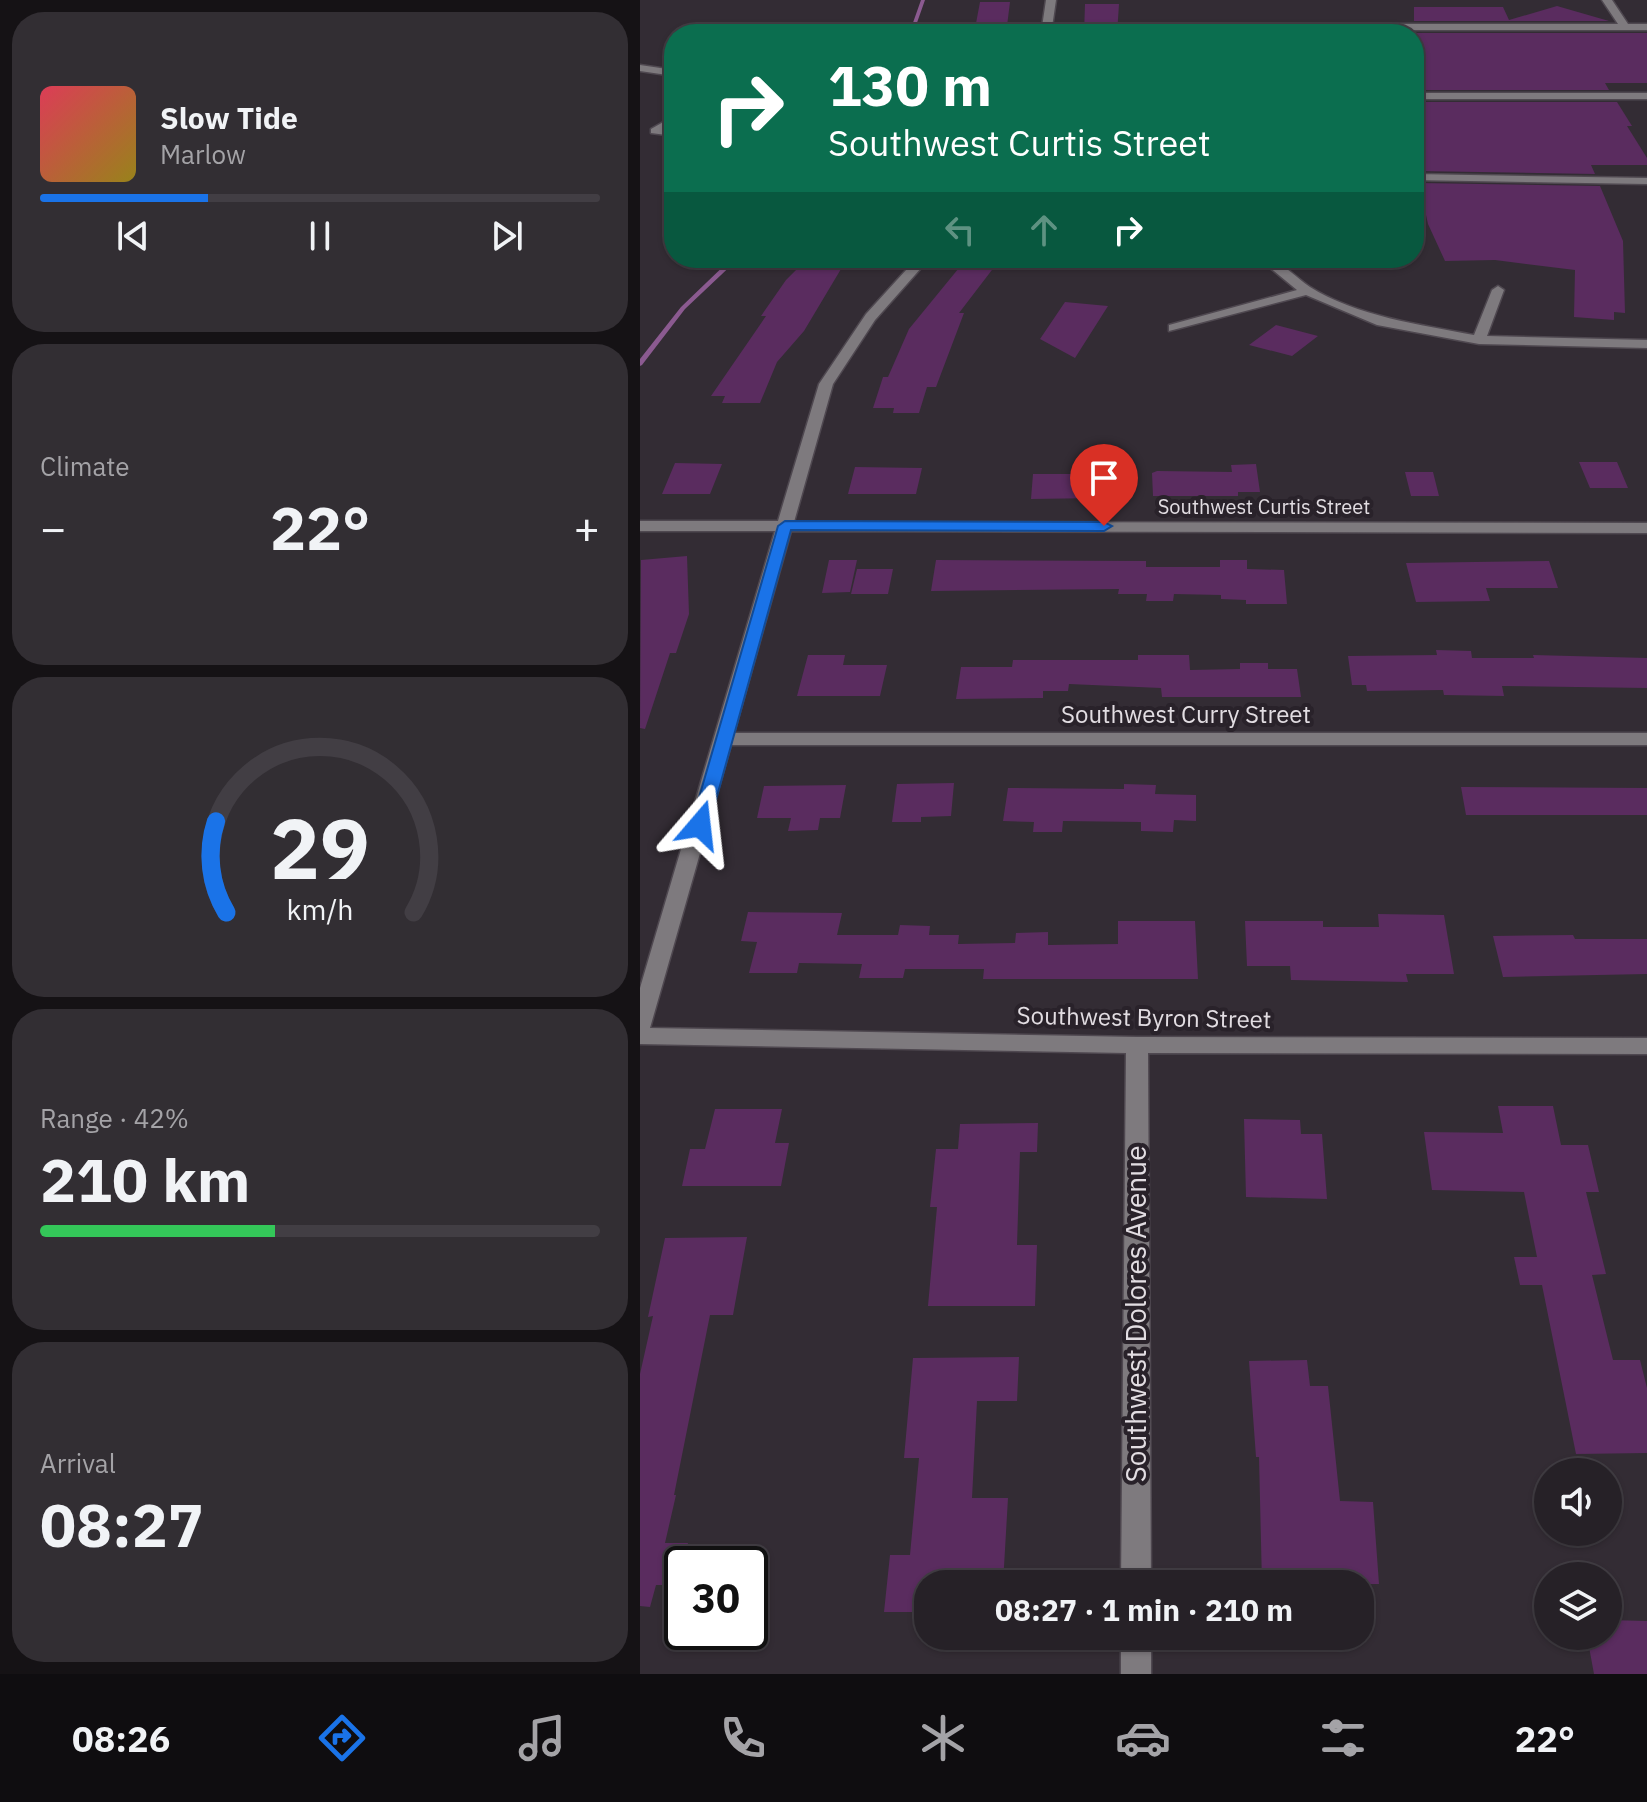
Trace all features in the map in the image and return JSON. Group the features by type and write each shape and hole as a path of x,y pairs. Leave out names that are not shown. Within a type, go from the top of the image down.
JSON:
{"street":[{"path":"1047,24 1051,0"},
{"path":"1607,0 1625,27"},
{"path":"1424,27 1647,27"},
{"path":"640,68 664,72"},
{"path":"1424,96 1647,96"},
{"path":"1424,177 1647,181"},
{"path":"640,1026 826,384 862,325 913,268"},
{"path":"1277,268 1307,291 1382,322 1479,340 1647,344"},
{"path":"1479,340 1498,290"},
{"path":"1174,328 1307,291"},
{"name":"Southwest Curtis Street","path":"640,526 1647,528"},
{"name":"Southwest Curry Street","path":"725,739 1647,739"},
{"name":"Southwest Byron Street","path":"640,1036 1137,1045 1647,1046"},
{"name":"Southwest Dolores Avenue","path":"1136,1570 1137,1045"},
{"path":"1136,1650 1136,1674"}],"building":[{"path":"980,2 1010,2 1007,24 976,24"},
{"path":"1085,4 1119,4 1118,24 1084,24"},
{"path":"1557,6 1609,21 1414,21 1414,7 1503,7 1509,20"},
{"path":"1424,33 1647,33 1647,83 1605,83 1609,90 1424,90"},
{"path":"1424,102 1617,102 1632,126 1627,126 1647,158 1647,165 1591,165 1595,174 1424,171"},
{"path":"1424,183 1600,186 1623,241 1625,313 1614,312 1614,320 1574,317 1575,270 1495,260 1445,261 1428,224"},
{"path":"798,268 841,269 804,331 777,362 760,403 722,403 725,396 711,396 766,316 761,316"},
{"path":"959,268 993,268 959,313 964,313 936,387 927,387 919,413 893,413 894,408 873,408 883,377 888,377 909,329"},
{"path":"1065,302 1108,306 1075,358 1040,339"},
{"path":"1276,325 1318,336 1292,356 1249,345"},
{"path":"1579,462 1617,462 1628,488 1590,488"},
{"path":"675,463 722,464 710,494 662,494"},
{"path":"1256,464 1260,492 1238,492 1238,496 1153,496 1152,473 1157,471 1232,472 1231,465"},
{"path":"855,467 922,468 916,494 848,494"},
{"path":"1405,472 1433,472 1439,496 1411,496"},
{"path":"1033,474 1099,474 1098,498 1031,499"},
{"path":"687,556 689,614 676,653 670,653 645,729 640,728 641,560"},
{"path":"829,560 857,560 850,592 822,593"},
{"path":"936,560 1146,561 1146,567 1220,567 1220,560 1247,560 1247,569 1284,570 1287,604 1246,604 1246,600 1221,599 1221,595 1174,594 1173,601 1146,601 1147,594 1118,594 1119,589 931,591"},
{"path":"1549,561 1558,588 1486,588 1490,601 1416,602 1406,563"},
{"path":"857,569 893,569 888,594 851,594"},
{"path":"1436,650 1471,651 1472,658 1534,658 1533,655 1647,658 1647,688 1502,686 1504,696 1444,695 1443,690 1367,691 1366,685 1352,685 1348,656 1437,655"},
{"path":"808,655 845,655 843,665 887,665 880,696 797,696"},
{"path":"1138,655 1189,655 1190,670 1240,669 1240,663 1268,663 1268,669 1297,669 1301,697 1162,697 1161,688 1069,684 1068,691 1043,691 1043,698 956,699 961,667 1012,667 1013,660 1138,660"},
{"path":"954,783 951,816 921,817 921,822 892,822 897,784"},
{"path":"1124,784 1156,785 1155,794 1196,795 1196,821 1174,820 1173,832 1141,831 1141,822 1063,821 1062,832 1033,832 1034,822 1003,821 1008,788 1124,789"},
{"path":"846,785 840,818 820,818 818,830 788,831 791,818 757,818 764,786"},
{"path":"1461,787 1647,788 1647,815 1466,815"},
{"path":"748,912 842,913 837,935 898,935 900,925 930,926 929,935 959,935 958,944 1015,943 1016,933 1048,932 1048,945 1118,944 1118,921 1195,921 1198,979 983,979 984,969 905,969 903,978 859,978 862,964 799,963 797,973 749,973 757,942 741,941"},
{"path":"1378,914 1444,915 1454,974 1406,974 1408,982 1291,980 1290,966 1247,966 1245,921 1323,921 1323,927 1379,927"},
{"path":"1573,935 1575,939 1647,939 1647,974 1503,977 1493,936"},
{"path":"1498,1106 1553,1106 1561,1145 1588,1145 1599,1192 1586,1192 1606,1274 1592,1275 1613,1360 1640,1360 1647,1388 1647,1453 1576,1454 1542,1285 1520,1285 1514,1257 1537,1257 1524,1192 1432,1190 1424,1132 1503,1133"},
{"path":"715,1109 782,1109 775,1143 789,1143 781,1186 682,1186 690,1149 705,1149"},
{"path":"1244,1119 1300,1120 1301,1134 1322,1134 1327,1199 1246,1197"},
{"path":"1038,1123 1037,1152 1020,1152 1017,1245 1037,1245 1035,1306 928,1306 937,1207 930,1207 936,1149 958,1149 960,1124"},
{"path":"747,1237 733,1315 710,1315 674,1495 665,1543 688,1543 687,1546 664,1546 664,1585 656,1585 650,1607 640,1606 640,1374 653,1316 648,1317 665,1238"},
{"path":"1019,1357 1017,1401 977,1401 972,1498 1008,1498 1004,1570 914,1570 914,1612 884,1612 890,1555 910,1555 919,1458 904,1458 913,1358"},
{"path":"1307,1360 1310,1386 1328,1386 1340,1501 1373,1502 1379,1584 1374,1584 1374,1570 1262,1570 1259,1457 1256,1457 1249,1361"},
{"path":"1622,1620 1647,1621 1647,1674 1594,1674 1590,1650 1622,1650"}],"waterway":[{"path":"915,24 923,0"},
{"path":"640,364 683,308 725,268"}],"route":[{"path":"700,825 785,526 1104,526"}]}
